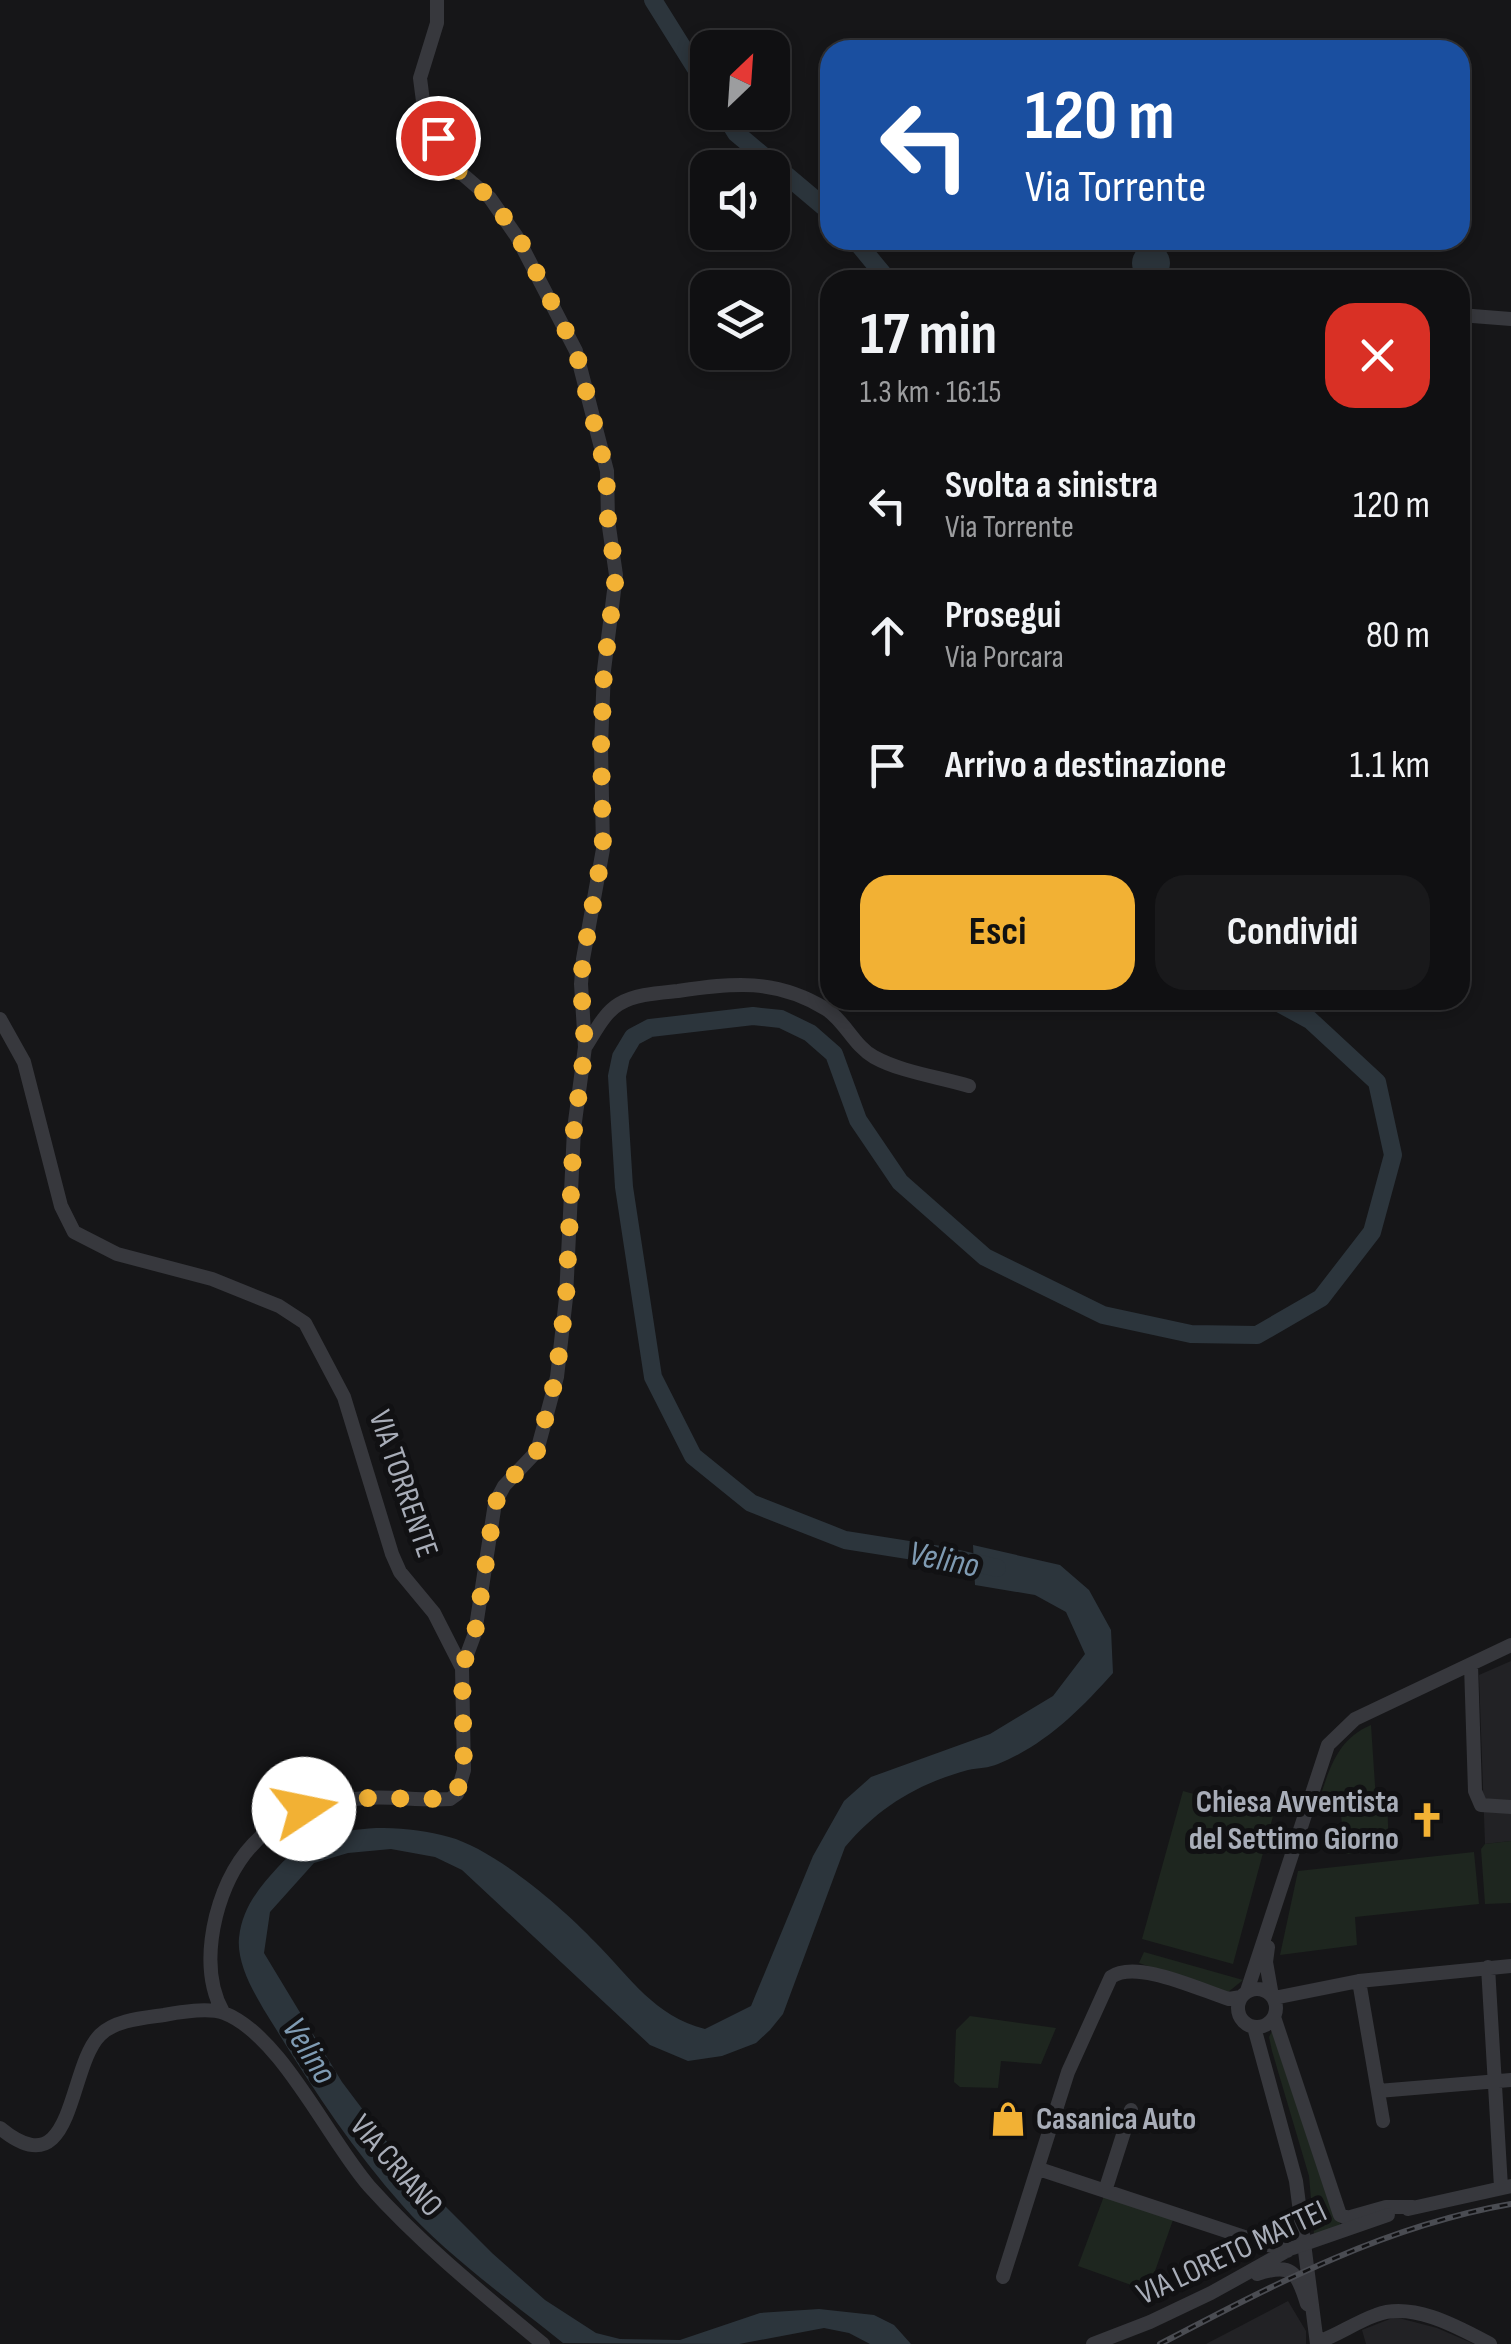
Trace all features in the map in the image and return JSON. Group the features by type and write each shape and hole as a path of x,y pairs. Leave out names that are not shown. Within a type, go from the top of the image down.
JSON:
{"street":[{"path":"437,0 438,23 420,78 424,110 453,166 490,198 518,236 576,351 606,471 616,575 604,670 603,849 581,984 585,1047 574,1130 566,1298 551,1406 537,1451 504,1486 495,1504 475,1633 462,1668"},
{"path":"1470,315 1511,319"},
{"path":"585,1047 619,1004 642,996 742,982 765,985 820,1006"},
{"path":"828,1010 861,1047 878,1059 969,1086"},
{"name":"VIA TORRENTE","path":"0,1019 24,1062 61,1206 74,1232 117,1254 212,1279 279,1306 306,1322 344,1397 400,1572 434,1612 462,1668 464,1770 456,1794 450,1799 436,1800 365,1798 304,1809 258,1838 241,1858 223,1891 210,1954 213,1994 223,2012"},
{"path":"1315,2343 1296,2181 1254,2026 1239,2015 1244,1994 1268,1932 1322,1754 1330,1743 1356,1719 1511,1645"},
{"path":"1471,1665 1475,1791 1480,1805 1511,1807"},
{"path":"1268,1932 1266,1962 1274,2017 1340,2215 1346,2218 1386,2206 1413,2208"},
{"path":"1003,2277 1068,2072 1111,1977 1123,1970 1140,1970 1228,1999 1259,1988 1273,1997 1359,1981 1511,1966"},
{"path":"1488,1967 1494,2081 1506,2187"},
{"path":"1359,1981 1384,2121"},
{"path":"0,2128 22,2144 52,2140 66,2117 91,2049 105,2031 130,2021 177,2012 223,2012"},
{"name":"VIA CRIANO","path":"223,2012 267,2044 370,2186 468,2281 543,2344"},
{"path":"1254,2026 1265,2025 1274,2017"},
{"path":"1378,2091 1511,2080"},
{"path":"1105,2191 1131,2110"},
{"path":"1039,2169 1290,2250"},
{"name":"VIA LORETO MATTEI","path":"1093,2344 1211,2293 1290,2250 1388,2215 1506,2187"},
{"path":"1248,2236 1259,2251 1251,2269"},
{"path":"1211,2293 1232,2290 1257,2274 1276,2268 1288,2270 1301,2282 1315,2343"},
{"path":"1315,2343 1374,2315 1400,2310 1438,2320 1490,2344"}],"shaded area":[{"path":"1511,1661 1511,1841 1485,1844 1479,1675"},
{"path":"1371,1725 1376,1800 1387,1799 1389,1850 1345,1854 1340,1805 1317,1806 1341,1748"},
{"path":"1183,1791 1273,1816 1233,1964 1142,1939"},
{"path":"1511,1841 1511,1903 1485,1904 1481,1849 1485,1844"},
{"path":"1474,1852 1479,1904 1355,1917 1357,1945 1280,1955 1298,1871"},
{"path":"1144,1952 1243,1980 1227,1993 1139,1963"},
{"path":"970,2016 1056,2028 1041,2064 1001,2061 998,2088 960,2087 954,2082 956,2030"},
{"path":"1272,2031 1341,2226 1314,2234 1309,2176 1272,2051"},
{"path":"1104,2196 1174,2217 1148,2291 1078,2266"},
{"path":"1288,2301 1306,2331 1306,2344 1206,2344"},
{"path":"1395,2317 1437,2328 1474,2344 1366,2344 1362,2330"}],"water":[{"path":"1136,250 1166,250 1169,270 1133,270"},
{"path":"973,1545 1060,1565 1089,1590 1111,1630 1113,1673 1075,1713 1031,1747 995,1765 949,1776 916,1790 885,1809 858,1833 845,1847 783,2014 756,2043 722,2056 688,2061 650,2045 462,1870 435,1857 391,1849 348,1853 314,1863 270,1912 264,1953 342,2082 406,2167 545,2300 596,2333 620,2339 680,2340 760,2313 819,2309 874,2315 894,2325 911,2344 870,2344 849,2333 824,2328 739,2344 563,2343 438,2241 402,2205 352,2143 293,2056 246,1975 239,1938 248,1908 278,1867 314,1841 382,1828 428,1832 467,1844 526,1881 671,2015 705,2029 751,2006 813,1856 844,1801 871,1777 990,1734 1053,1696 1085,1654 1066,1612 1035,1595 975,1585"}],"waterway":[{"name":"Velino","path":"653,0 690,59"},
{"name":"Velino","path":"734,130 820,204"},
{"name":"Velino","path":"863,250 880,270"},
{"name":"Velino","path":"997,1568 845,1540 751,1503 693,1456 653,1377 624,1187 617,1076 621,1057 633,1037 650,1028 753,1016 781,1019 810,1033 834,1054 858,1120 900,1182 985,1257 1103,1315 1191,1334 1257,1335 1321,1298 1372,1232 1393,1155 1377,1082 1310,1020 1292,1010"}],"railway":[{"path":"1160,2344 1287,2280 1374,2242 1511,2204"}],"place":[{"name":"Chiesa Avventista del Settimo Giorno","path":"1427,1820"},
{"name":"Casanica Auto","path":"1008,2119"}],"route":[{"path":"304,1809 365,1798 450,1799 462,1783 462,1668 475,1633 491,1520 504,1486 537,1451 556,1377 566,1298 574,1130 585,1047 583,959 603,849 604,670 616,592 616,560 600,438 576,351 518,236 490,198 453,166 438,138"}]}
